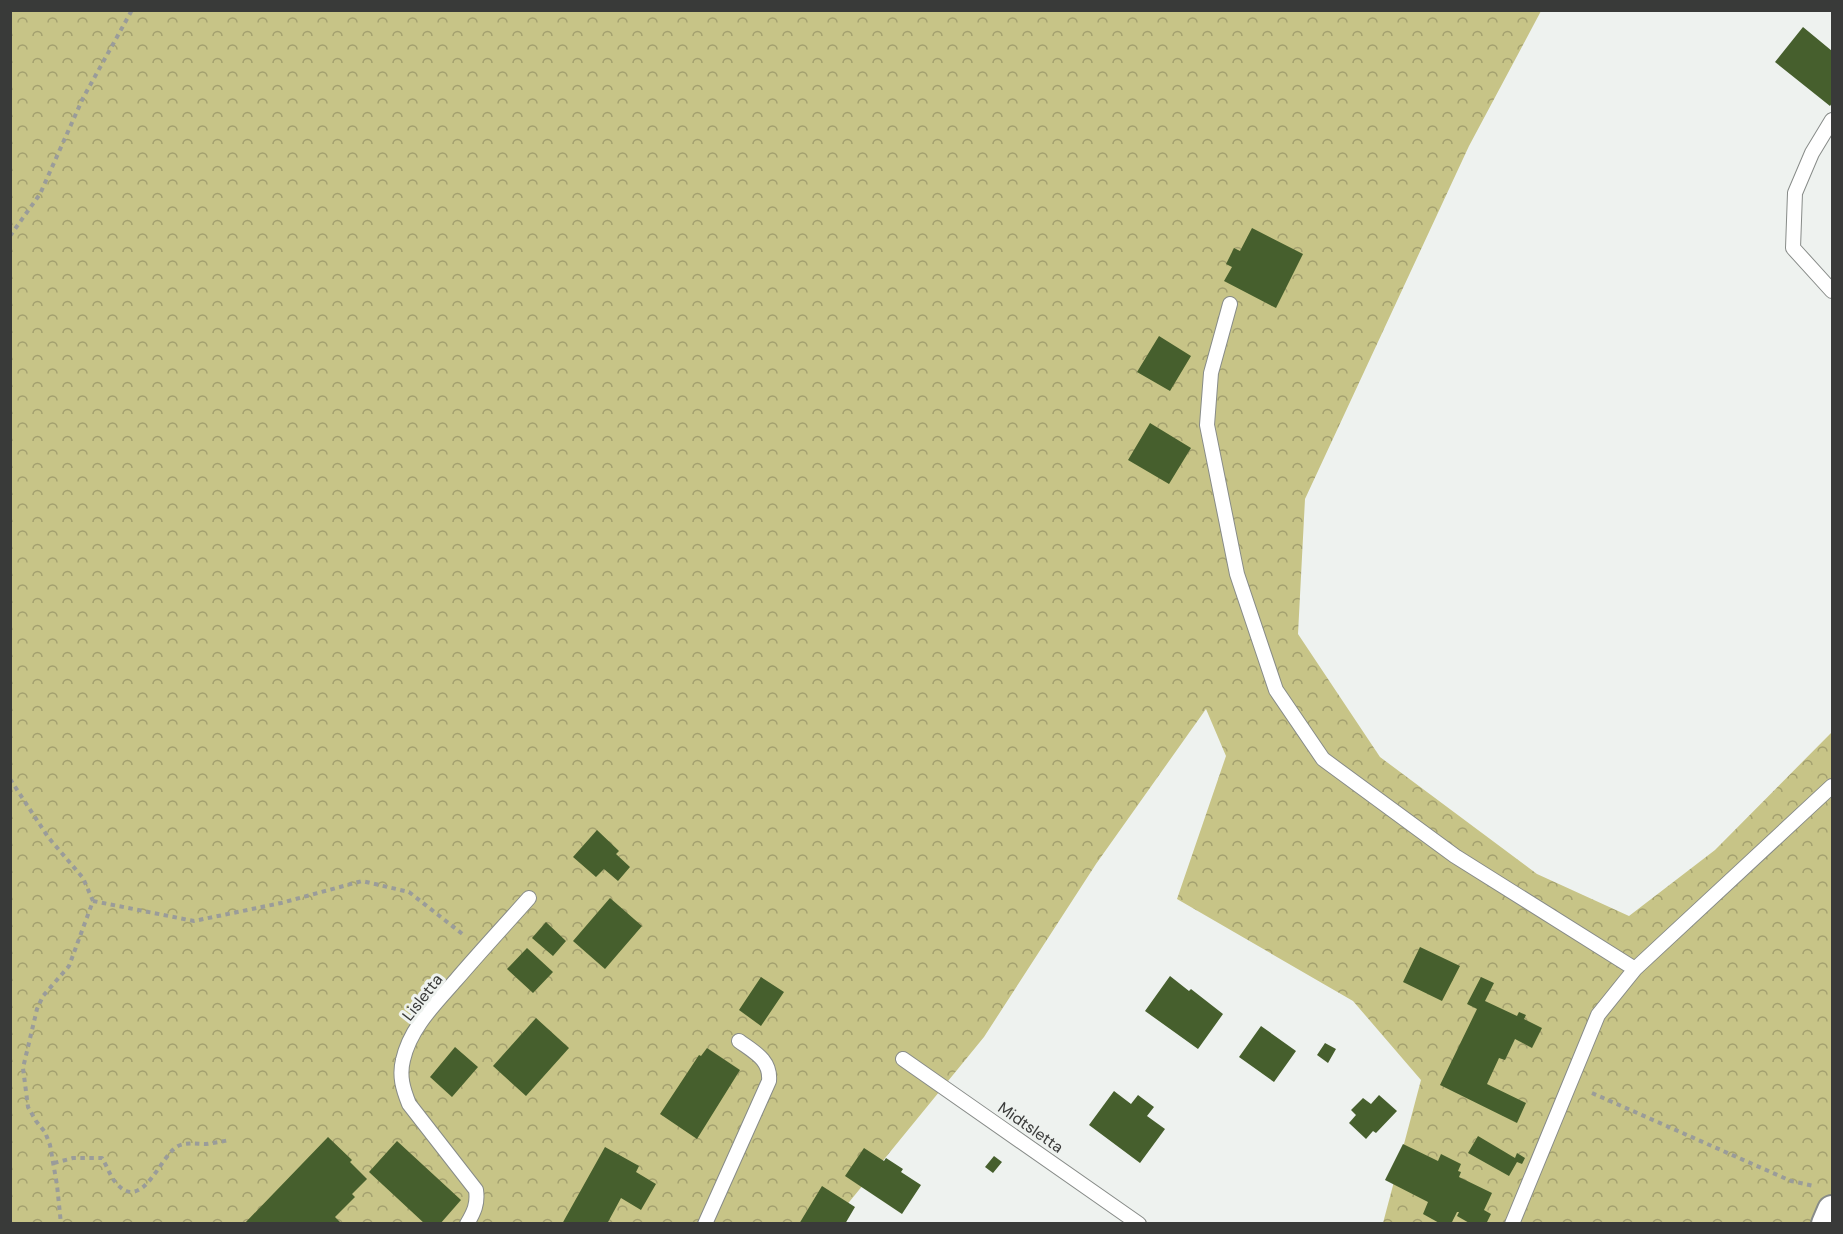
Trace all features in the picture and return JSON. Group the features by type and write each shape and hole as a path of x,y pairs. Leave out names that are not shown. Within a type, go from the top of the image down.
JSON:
{"street":[{"path":"1826,1224 1827,1199"}],"lane":[{"path":"1833,120 1812,153 1795,193 1793,248 1833,291"},
{"path":"1230,304 1211,373 1207,425 1237,574 1276,690 1323,759 1455,856 1635,969"},
{"path":"1512,1224 1598,1015 1635,969 1833,786"},
{"name":"Lisletta","path":"467,1224 475,1211 476,1190 410,1104 403,1088 401,1073 403,1060 416,1029 426,1015 529,898"},
{"path":"705,1224 769,1081 770,1071 760,1057 739,1041"},
{"name":"Midtsletta","path":"903,1059 1139,1224"}],"path":[{"path":"10,236 40,194 83,98 132,10"},
{"path":"10,779 48,837 83,878 93,901 69,966 43,996 37,1010 23,1068 28,1107 45,1132 54,1163 61,1224"},
{"path":"93,901 194,921 281,903 362,881 409,892 483,948"},
{"path":"1571,1084 1827,1199"},
{"path":"54,1163 73,1158 102,1158 116,1183 128,1191 133,1191 142,1189 158,1171 166,1157 178,1146 229,1140"}],"green space":[{"path":"10,11 1541,11 1469,146 1305,499 1298,634 1380,757 1537,874 1629,916 1715,850 1832,732 1832,1223 1383,1223 1421,1080 1353,1001 1177,899 1226,756 1206,709 1096,864 984,1037 832,1223 11,1223"}],"building":[{"path":"1803,27 1832,51 1832,103 1830,106 1775,62"},
{"path":"1252,228 1303,254 1276,308 1224,281 1232,267 1226,264 1234,248 1240,251"},
{"path":"1159,336 1191,356 1170,391 1137,372"},
{"path":"1150,423 1191,448 1169,484 1128,460"},
{"path":"597,830 619,851 616,854 630,867 618,881 604,869 596,877 573,857"},
{"path":"610,898 642,926 605,969 573,941"},
{"path":"546,922 566,941 553,956 532,938"},
{"path":"1420,947 1460,966 1442,1001 1403,982"},
{"path":"527,948 553,972 533,993 507,969"},
{"path":"1170,976 1223,1014 1198,1049 1145,1011"},
{"path":"761,977 784,992 761,1026 739,1010"},
{"path":"1481,977 1494,983 1485,1001 1517,1016 1519,1012 1526,1015 1524,1019 1542,1028 1532,1048 1515,1039 1505,1060 1499,1058 1487,1084 1526,1103 1517,1123 1440,1085 1477,1009 1467,1004"},
{"path":"536,1018 569,1048 526,1096 493,1066"},
{"path":"1261,1026 1296,1051 1274,1082 1239,1057"},
{"path":"1325,1043 1336,1049 1328,1063 1317,1055"},
{"path":"455,1047 478,1067 452,1097 430,1077"},
{"path":"707,1048 740,1070 697,1139 660,1114 699,1055 701,1056"},
{"path":"1114,1091 1131,1104 1138,1095 1154,1107 1147,1116 1165,1129 1140,1163 1089,1125"},
{"path":"1379,1095 1397,1111 1376,1133 1373,1131 1366,1139 1349,1123 1356,1115 1351,1110 1363,1098 1371,1104"},
{"path":"1478,1136 1515,1158 1517,1153 1525,1158 1522,1164 1517,1162 1509,1176 1468,1153"},
{"path":"328,1137 352,1160 350,1162 367,1179 352,1194 355,1197 335,1217 342,1224 244,1224"},
{"path":"397,1141 461,1200 440,1224 425,1224 369,1172"},
{"path":"1403,1144 1438,1161 1441,1154 1461,1164 1458,1171 1461,1172 1459,1177 1492,1193 1484,1210 1491,1214 1486,1224 1471,1224 1457,1216 1459,1212 1457,1212 1451,1224 1441,1224 1423,1214 1428,1202 1385,1180"},
{"path":"605,1147 639,1166 636,1172 656,1184 641,1210 621,1198 607,1224 562,1224"},
{"path":"864,1148 884,1161 886,1158 903,1169 901,1172 921,1185 902,1214 845,1176"},
{"path":"994,1156 1002,1162 993,1173 985,1167"},
{"path":"822,1186 855,1207 845,1224 799,1224"}]}
